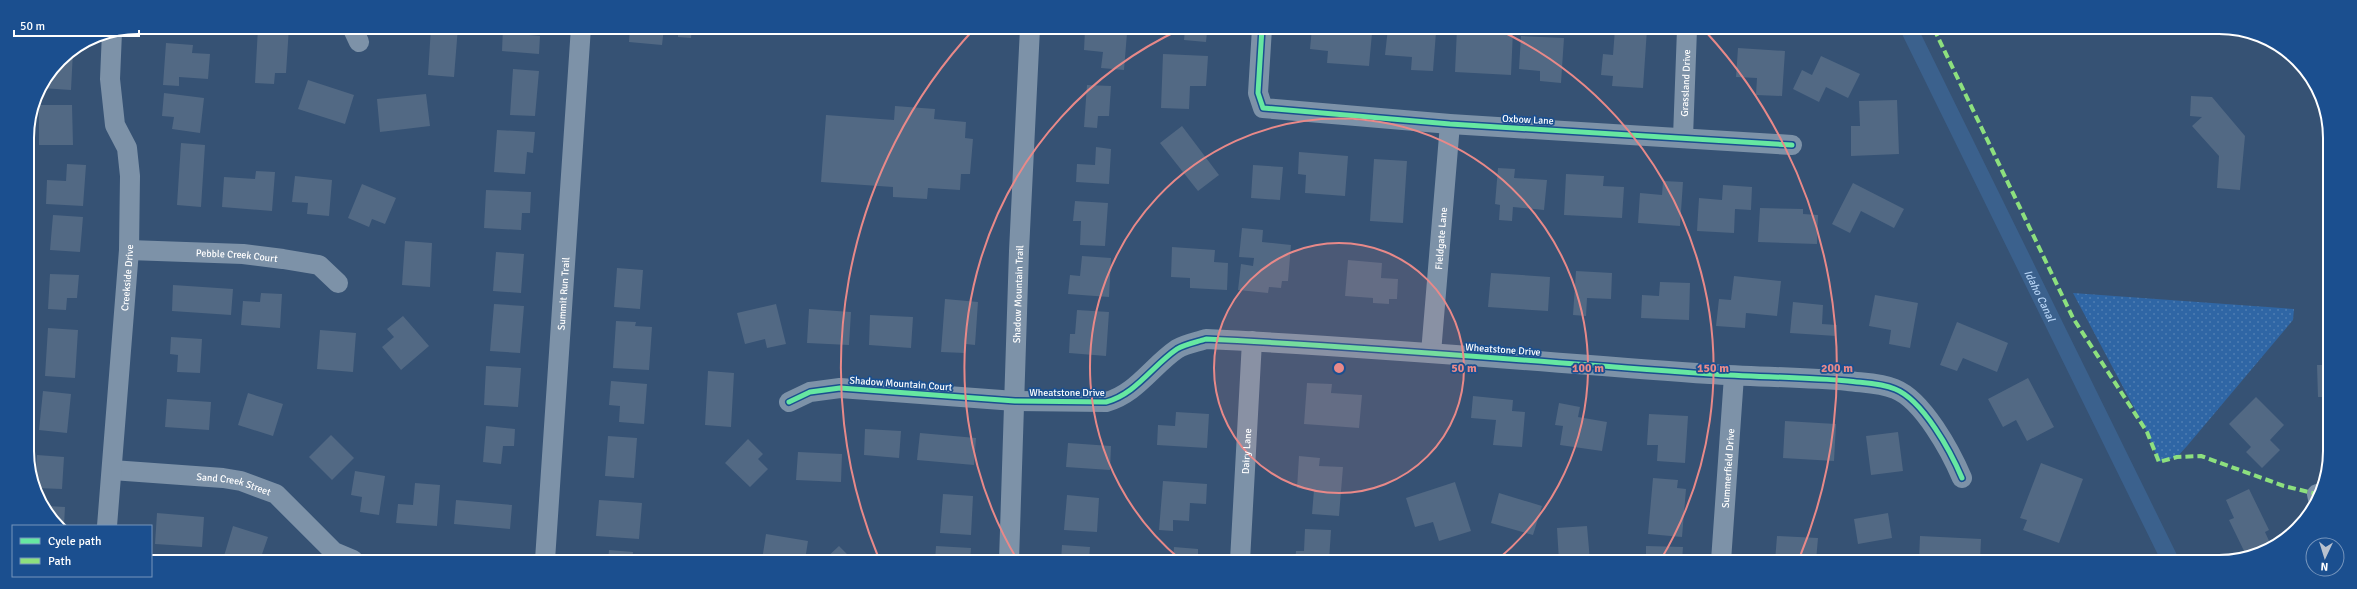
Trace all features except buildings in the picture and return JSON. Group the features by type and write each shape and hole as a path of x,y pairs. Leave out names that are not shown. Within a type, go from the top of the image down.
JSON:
{"street":[{"name":"Summit Run Trail","path":"545,555 581,34"},
{"name":"Shadow Mountain Trail","path":"1009,555 1019,251 1030,34"},
{"name":"Oxbow Lane","path":"1262,34 1258,93 1263,108 1450,124 1683,137 1792,145"},
{"name":"Grassland Drive","path":"1683,137 1687,34"},
{"name":"Creekside Drive","path":"107,525 129,250 130,176 126,148 115,125 110,79 112,38"},
{"name":"Fieldgate Lane","path":"1431,353 1450,124"},
{"name":"Pebble Creek Court","path":"129,250 243,254 283,259 319,265 338,283"},
{"name":"Wheatstone Drive","path":"1015,401 1106,402 1118,399 1130,391 1178,348 1206,339 1431,353 1734,376 1818,378 1875,384 1896,389 1905,395 1933,425 1955,461 1962,478"},
{"name":"Dairy Lane","path":"1240,555 1252,341"},
{"name":"Summerfield Drive","path":"1721,555 1734,376"},
{"name":"Shadow Mountain Court","path":"789,402 810,392 840,388 1015,401"},
{"name":"Sand Creek Street","path":"112,470 223,478 241,481 276,494 334,552 341,555"}],"shaded area":[{"path":"2073,293 2294,309 2293,320 2177,457 2159,462 2147,432"}],"waterway":[{"name":"Idaho Canal","path":"1911,34 2168,555"}],"marked path":[{"path":"1936,34 2073,318 2147,432 2159,462 2177,457 2201,456 2284,486 2313,493"}],"cycle path":[{"path":"1262,34 1258,93 1263,108 1450,124 1792,145"},
{"path":"789,402 810,392 840,388 1015,401 1106,402 1126,393 1180,347 1206,339 1332,346 1710,374 1831,380 1884,386 1895,389 1905,395 1926,415 1943,441 1962,478"}]}
